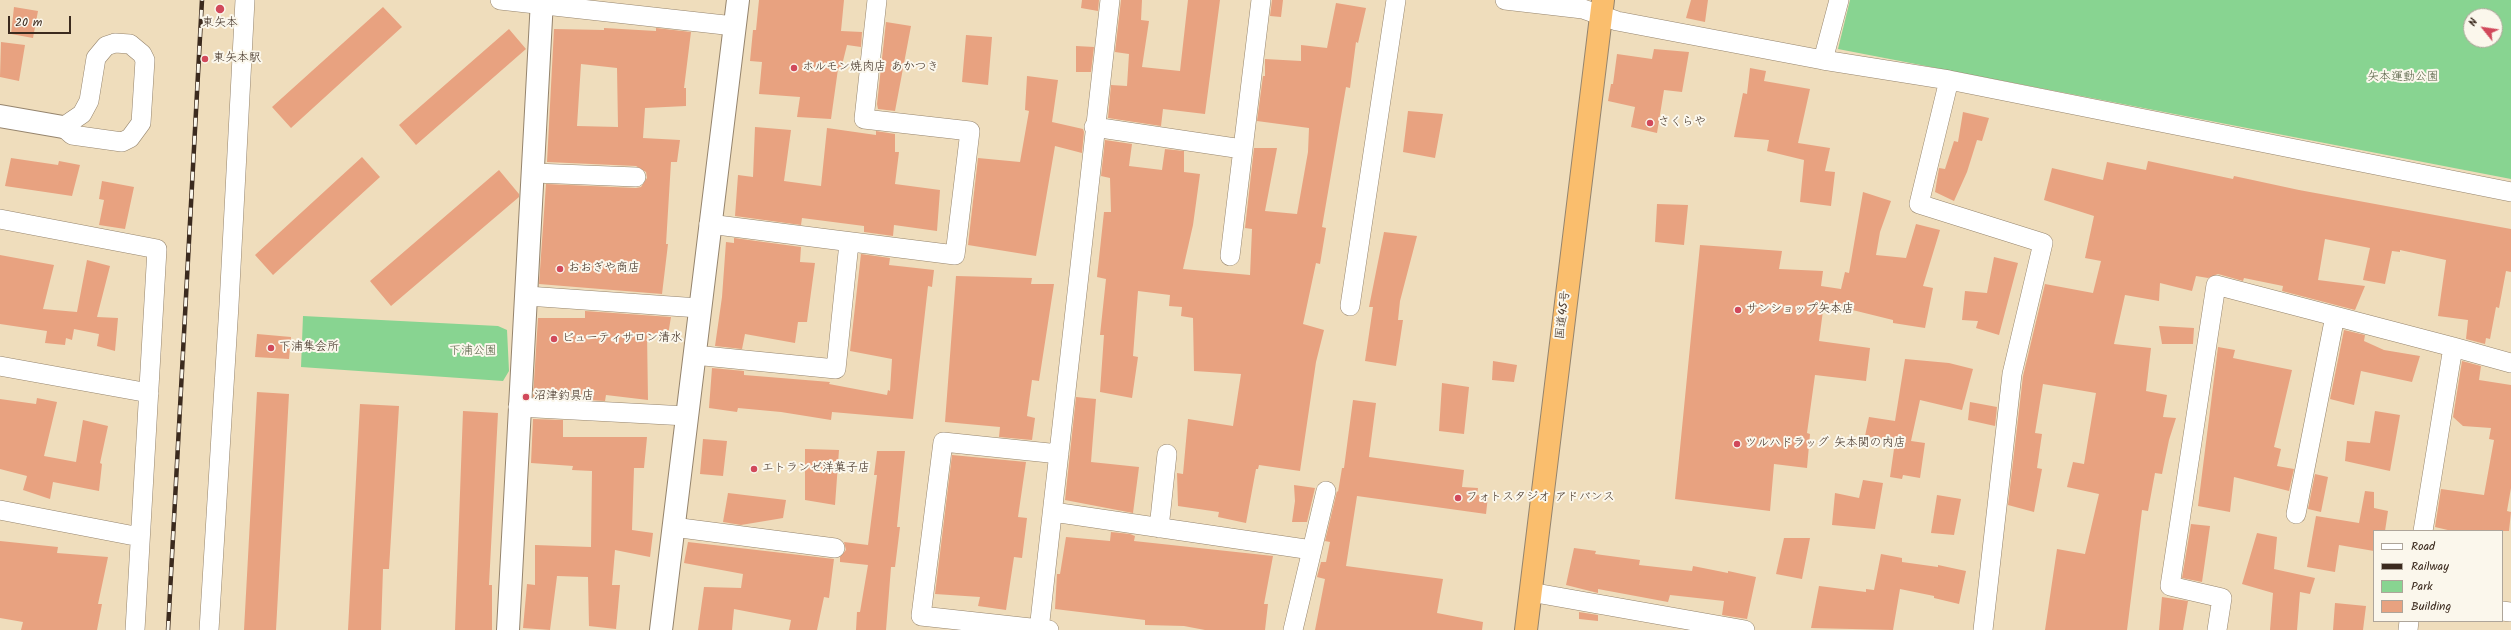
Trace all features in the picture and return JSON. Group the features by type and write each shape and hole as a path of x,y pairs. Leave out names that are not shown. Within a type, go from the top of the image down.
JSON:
{"highway":[{"name":"国道45号","path":"1526,630 1602,8"}],"street":[{"path":"209,630 229,305 245,0"},
{"path":"500,0 542,3 734,26"},
{"path":"661,630 709,224 738,0"},
{"path":"709,224 849,243 955,255 970,131 864,119 877,0"},
{"path":"1059,454 943,442 921,616 1042,630 1094,127 1110,0"},
{"path":"1230,256 1261,0"},
{"path":"1350,306 1396,0"},
{"path":"1505,0 1583,9 1602,8 1617,21 1823,60 1949,80 2511,192"},
{"path":"1823,60 1839,0"},
{"path":"508,630 518,407 527,296 542,3"},
{"path":"0,116 63,127 72,135 122,142 130,138 141,123 145,60 136,48 130,44 114,43 99,52 96,58 89,102 82,114 63,127"},
{"path":"1949,80 1919,204 2043,243 2012,374 1982,630"},
{"path":"1094,127 1242,149"},
{"path":"534,173 636,177"},
{"path":"0,219 157,249 135,630"},
{"path":"694,355 836,369 849,243"},
{"path":"2217,630 2222,598 2170,586 2216,285 2511,363"},
{"path":"527,296 699,308"},
{"path":"2296,514 2335,316"},
{"path":"2423,530 2453,347"},
{"path":"0,366 148,393"},
{"path":"518,407 687,416"},
{"path":"1159,528 1167,454"},
{"path":"1293,630 1326,491"},
{"path":"0,510 140,537"},
{"path":"1053,512 1312,550"},
{"path":"673,528 835,548"},
{"path":"1530,592 1745,630"}],"green space":[{"name":"矢本運動公園","path":"1850,0 2511,0 2511,179 1838,49"},
{"name":"下浦公園","path":"303,316 498,326 507,330 509,371 503,381 301,367"}],"building":[{"path":"759,0 844,0 841,31 862,32 861,47 847,45 841,69 838,69 831,119 797,117 800,97 759,94 762,62 750,61 753,30 756,30"},
{"path":"1082,0 1099,0 1098,11 1081,8"},
{"path":"1121,0 1142,0 1141,20 1149,21 1142,67 1180,71 1188,0 1220,0 1205,114 1163,109 1161,126 1108,118 1111,85 1127,86 1129,54 1115,52"},
{"path":"1272,0 1283,0 1281,17 1270,16"},
{"path":"1691,0 1708,0 1705,22 1686,18"},
{"path":"1336,3 1366,8 1358,43 1356,42 1350,88 1346,87 1322,227 1326,228 1320,264 1316,263 1303,324 1324,330 1316,362 1300,471 1259,465 1258,469 1256,469 1246,523 1218,517 1219,512 1178,506 1177,473 1183,474 1188,419 1233,426 1241,374 1194,371 1193,318 1181,316 1182,307 1169,306 1170,295 1138,291 1133,356 1138,357 1132,398 1100,392 1104,335 1100,335 1106,279 1097,277 1104,212 1111,212 1110,178 1101,176 1105,140 1132,144 1129,166 1162,170 1165,149 1184,151 1184,172 1200,174 1193,225 1183,269 1250,275 1252,229 1245,228 1254,148 1277,148 1265,211 1297,214 1308,152 1309,128 1257,121 1263,76 1265,76 1265,59 1301,61 1301,45 1327,48"},
{"path":"14,7 38,11 33,38 11,34"},
{"path":"383,7 402,27 291,128 272,107"},
{"path":"886,22 911,26 895,111 878,109 877,104"},
{"path":"604,28 656,31 656,28 691,32 684,88 686,88 686,106 645,108 643,138 680,140 677,162 671,162 666,244 668,244 662,294 539,284 546,184 636,188 641,187 647,178 646,172 636,166 547,162 554,29 604,30","holes":["581,64 617,68 618,127 577,126"]},
{"path":"509,29 526,49 416,145 399,125"},
{"path":"966,35 992,37 988,85 962,82"},
{"path":"1,42 25,45 19,81 0,77"},
{"path":"1076,46 1094,47 1091,72 1076,72"},
{"path":"1654,49 1689,52 1682,92 1664,90 1657,133 1631,127 1635,107 1608,101 1611,84 1613,84 1617,54 1652,59"},
{"path":"1750,68 1766,71 1764,81 1810,89 1798,143 1830,148 1825,171 1835,172 1831,206 1800,202 1804,160 1767,151 1769,140 1734,137 1743,93 1747,94"},
{"path":"1027,76 1058,80 1052,122 1083,129 1084,132 1082,153 1055,146 1036,256 968,245 978,158 1020,162 1029,111 1025,110"},
{"path":"1408,111 1443,114 1435,158 1403,152"},
{"path":"1963,112 1989,118 1982,141 1977,140 1967,172 1954,201 1935,192 1939,168 1945,169 1954,141 1958,142"},
{"path":"755,127 791,130 784,181 821,186 827,128 876,135 876,131 895,134 895,152 899,152 895,184 940,190 937,231 894,225 893,236 864,232 864,226 802,218 801,225 735,216 738,175 753,177"},
{"path":"362,157 380,177 273,275 255,255"},
{"path":"11,158 58,165 59,161 80,165 72,196 5,186"},
{"path":"2148,161 2233,179 2234,176 2299,190 2511,229 2511,272 2506,271 2499,308 2496,307 2490,339 2486,338 2485,344 2466,339 2468,320 2438,316 2446,260 2400,250 2400,252 2392,251 2385,284 2363,280 2370,248 2325,239 2318,280 2365,286 2355,310 2282,291 2283,286 2244,278 2243,281 2218,274 2208,278 2196,276 2192,291 2160,283 2159,301 2125,295 2114,344 2151,348 2146,391 2167,395 2163,417 2176,418 2169,440 2162,474 2155,473 2148,511 2142,510 2127,630 2045,630 2057,549 2085,554 2099,494 2067,487 2073,462 2084,464 2096,393 2043,384 2035,433 2042,434 2037,468 2042,469 2034,512 2008,505 2023,376 2045,284 2093,293 2101,261 2085,258 2094,216 2044,200 2052,168 2103,180 2107,162 2146,170"},
{"path":"499,170 519,194 519,197 391,306 370,281"},
{"path":"102,181 134,187 125,229 99,225 104,200 99,199"},
{"path":"1863,192 1891,201 1880,232 1876,255 1906,258 1916,224 1940,230 1923,286 1933,288 1925,328 1893,323 1893,320 1824,303 1819,341 1870,348 1866,381 1815,375 1807,433 1810,434 1807,468 1774,464 1770,511 1675,499 1700,245 1782,251 1779,269 1823,271 1821,286 1841,289 1845,272 1849,273"},
{"path":"1657,204 1688,205 1684,245 1655,242"},
{"path":"1384,232 1417,236 1400,301 1398,320 1403,320 1396,366 1365,361 1373,307 1369,307"},
{"path":"734,238 801,247 800,262 815,263 807,322 798,322 795,343 745,334 742,349 715,346 722,297 726,242 734,243"},
{"path":"861,254 890,258 889,265 934,270 932,287 928,286 913,419 832,412 831,420 781,412 738,408 737,412 709,408 712,368 744,371 744,375 830,382 829,384 887,395 888,390 890,391 892,359 850,351"},
{"path":"0,255 54,265 43,309 77,312 87,260 110,266 97,317 118,318 115,351 97,346 99,334 74,329 72,340 66,338 65,345 45,343 47,331 0,324"},
{"path":"1994,257 2018,263 1999,335 1976,328 1978,321 1962,320 1965,291 1987,293"},
{"path":"956,276 1032,278 1031,284 1054,284 1039,381 1032,380 1027,416 1035,418 1032,440 999,437 1000,427 945,422"},
{"path":"585,311 671,317 668,335 647,333 648,400 606,395 605,401 533,397 538,318 585,318"},
{"path":"2159,326 2194,328 2193,344 2162,344"},
{"path":"2344,330 2365,335 2364,341 2384,350 2420,356 2412,382 2361,371 2354,405 2330,399"},
{"path":"257,334 291,337 289,359 255,357"},
{"path":"2218,347 2235,350 2233,358 2292,370 2274,447 2281,449 2277,466 2294,469 2289,491 2234,477 2230,512 2198,506"},
{"path":"1905,359 1949,363 1973,369 1962,410 1920,400 1911,441 1925,443 1920,478 1903,475 1902,479 1890,477 1895,442 1865,436 1869,417 1895,421"},
{"path":"1493,361 1517,365 1514,382 1492,380"},
{"path":"2462,361 2481,366 2479,380 2511,385 2511,488 2507,511 2511,512 2509,531 2448,530 2435,527 2441,489 2484,495 2494,440 2489,439 2491,428 2463,426 2453,417"},
{"path":"1442,383 1469,387 1464,434 1439,431"},
{"path":"257,392 289,394 276,630 244,630"},
{"path":"1076,397 1096,399 1091,462 1139,467 1133,513 1065,500"},
{"path":"37,398 57,402 44,456 76,462 83,420 108,426 100,463 102,464 99,491 53,482 50,499 23,490 27,476 0,469 0,399 36,404"},
{"path":"1353,400 1376,403 1369,457 1464,470 1462,487 1478,488 1477,495 1488,496 1486,514 1357,496 1346,566 1443,579 1437,613 1483,622 1482,630 1315,630 1325,579 1317,577 1321,562 1326,562 1330,542 1325,541 1337,491 1338,492 1342,468 1344,468"},
{"path":"1970,402 1997,407 1995,426 1968,420"},
{"path":"360,404 399,406 389,569 383,569 381,630 348,630"},
{"path":"463,411 498,413 489,585 492,585 492,630 455,630"},
{"path":"2375,411 2400,415 2390,471 2345,461 2347,441 2370,443"},
{"path":"533,419 563,420 563,437 647,437 644,468 634,468 632,530 653,533 650,557 615,550 612,585 620,585 616,629 589,626 588,577 557,576 550,630 523,628 527,584 535,585 535,545 591,547 592,471 572,470 573,466 531,463"},
{"path":"703,439 727,441 723,476 700,474"},
{"path":"805,449 839,450 835,505 805,500"},
{"path":"877,451 905,451 897,527 900,527 895,567 891,567 886,630 856,630 857,612 860,612 868,565 840,562 840,557 846,550 844,542 868,545 877,475 874,475"},
{"path":"952,455 1026,462 1018,517 1027,518 1022,558 1014,557 1006,610 978,606 980,597 935,594"},
{"path":"2315,474 2328,477 2321,512 2308,509"},
{"path":"1863,480 1883,483 1875,529 1832,525 1835,493 1859,498"},
{"path":"1294,485 1315,488 1307,522 1292,522 1295,501"},
{"path":"2365,491 2374,492 2374,508 2388,511 2385,530 2373,530 2373,551 2339,545 2335,572 2307,567 2316,516 2359,523"},
{"path":"728,493 786,500 783,518 741,525 723,522"},
{"path":"1937,495 1961,499 1954,535 1931,533"},
{"path":"2191,524 2210,526 2202,582 2182,578"},
{"path":"1111,532 1130,534 1135,536 1134,541 1273,556 1264,604 1268,604 1265,630 1205,630 1184,626 1145,625 1145,620 1055,609 1057,574 1060,574 1066,537 1110,541"},
{"path":"2257,533 2277,537 2274,569 2315,578 2310,594 2300,592 2297,630 2270,630 2273,593 2242,584"},
{"path":"1784,538 1810,538 1802,579 1776,574"},
{"path":"0,541 58,547 57,553 108,557 98,604 102,604 97,630 21,630 23,622 0,618"},
{"path":"688,542 834,559 829,598 824,597 817,630 789,630 791,620 734,609 732,630 698,630 704,587 741,588 743,574 684,563"},
{"path":"1574,548 1596,551 1595,554 1640,560 1639,565 1692,571 1693,566 1756,577 1747,619 1722,615 1724,601 1670,595 1668,602 1598,589 1598,593 1566,585"},
{"path":"1881,554 1902,558 1902,562 1938,567 1938,565 1966,571 1959,604 1934,598 1934,596 1900,589 1893,630 1811,628 1819,586 1866,592 1866,589 1874,590"},
{"path":"2162,597 2188,601 2183,630 2159,630"},
{"path":"2335,603 2366,606 2363,630 2333,630"},
{"path":"1579,612 1598,615 1598,621 1579,619"}],"railway":[{"path":"168,630 202,0"}],"place":[{"name":"東矢本","path":"220,9"},
{"name":"東矢本駅","path":"205,59"},
{"name":"ホルモン焼肉店 あかつき","path":"794,68"},
{"name":"さくらや","path":"1650,123"},
{"name":"おおぎや商店","path":"560,269"},
{"name":"サンショップ矢本店","path":"1738,310"},
{"name":"ビューティサロン清水","path":"554,339"},
{"name":"下浦集会所","path":"271,348"},
{"name":"沼津釣具店","path":"526,397"},
{"name":"ツルハドラッグ 矢本関の内店","path":"1737,444"},
{"name":"エトランゼ洋菓子店","path":"754,469"},
{"name":"フォトスタジオ アドバンス","path":"1458,498"}]}
